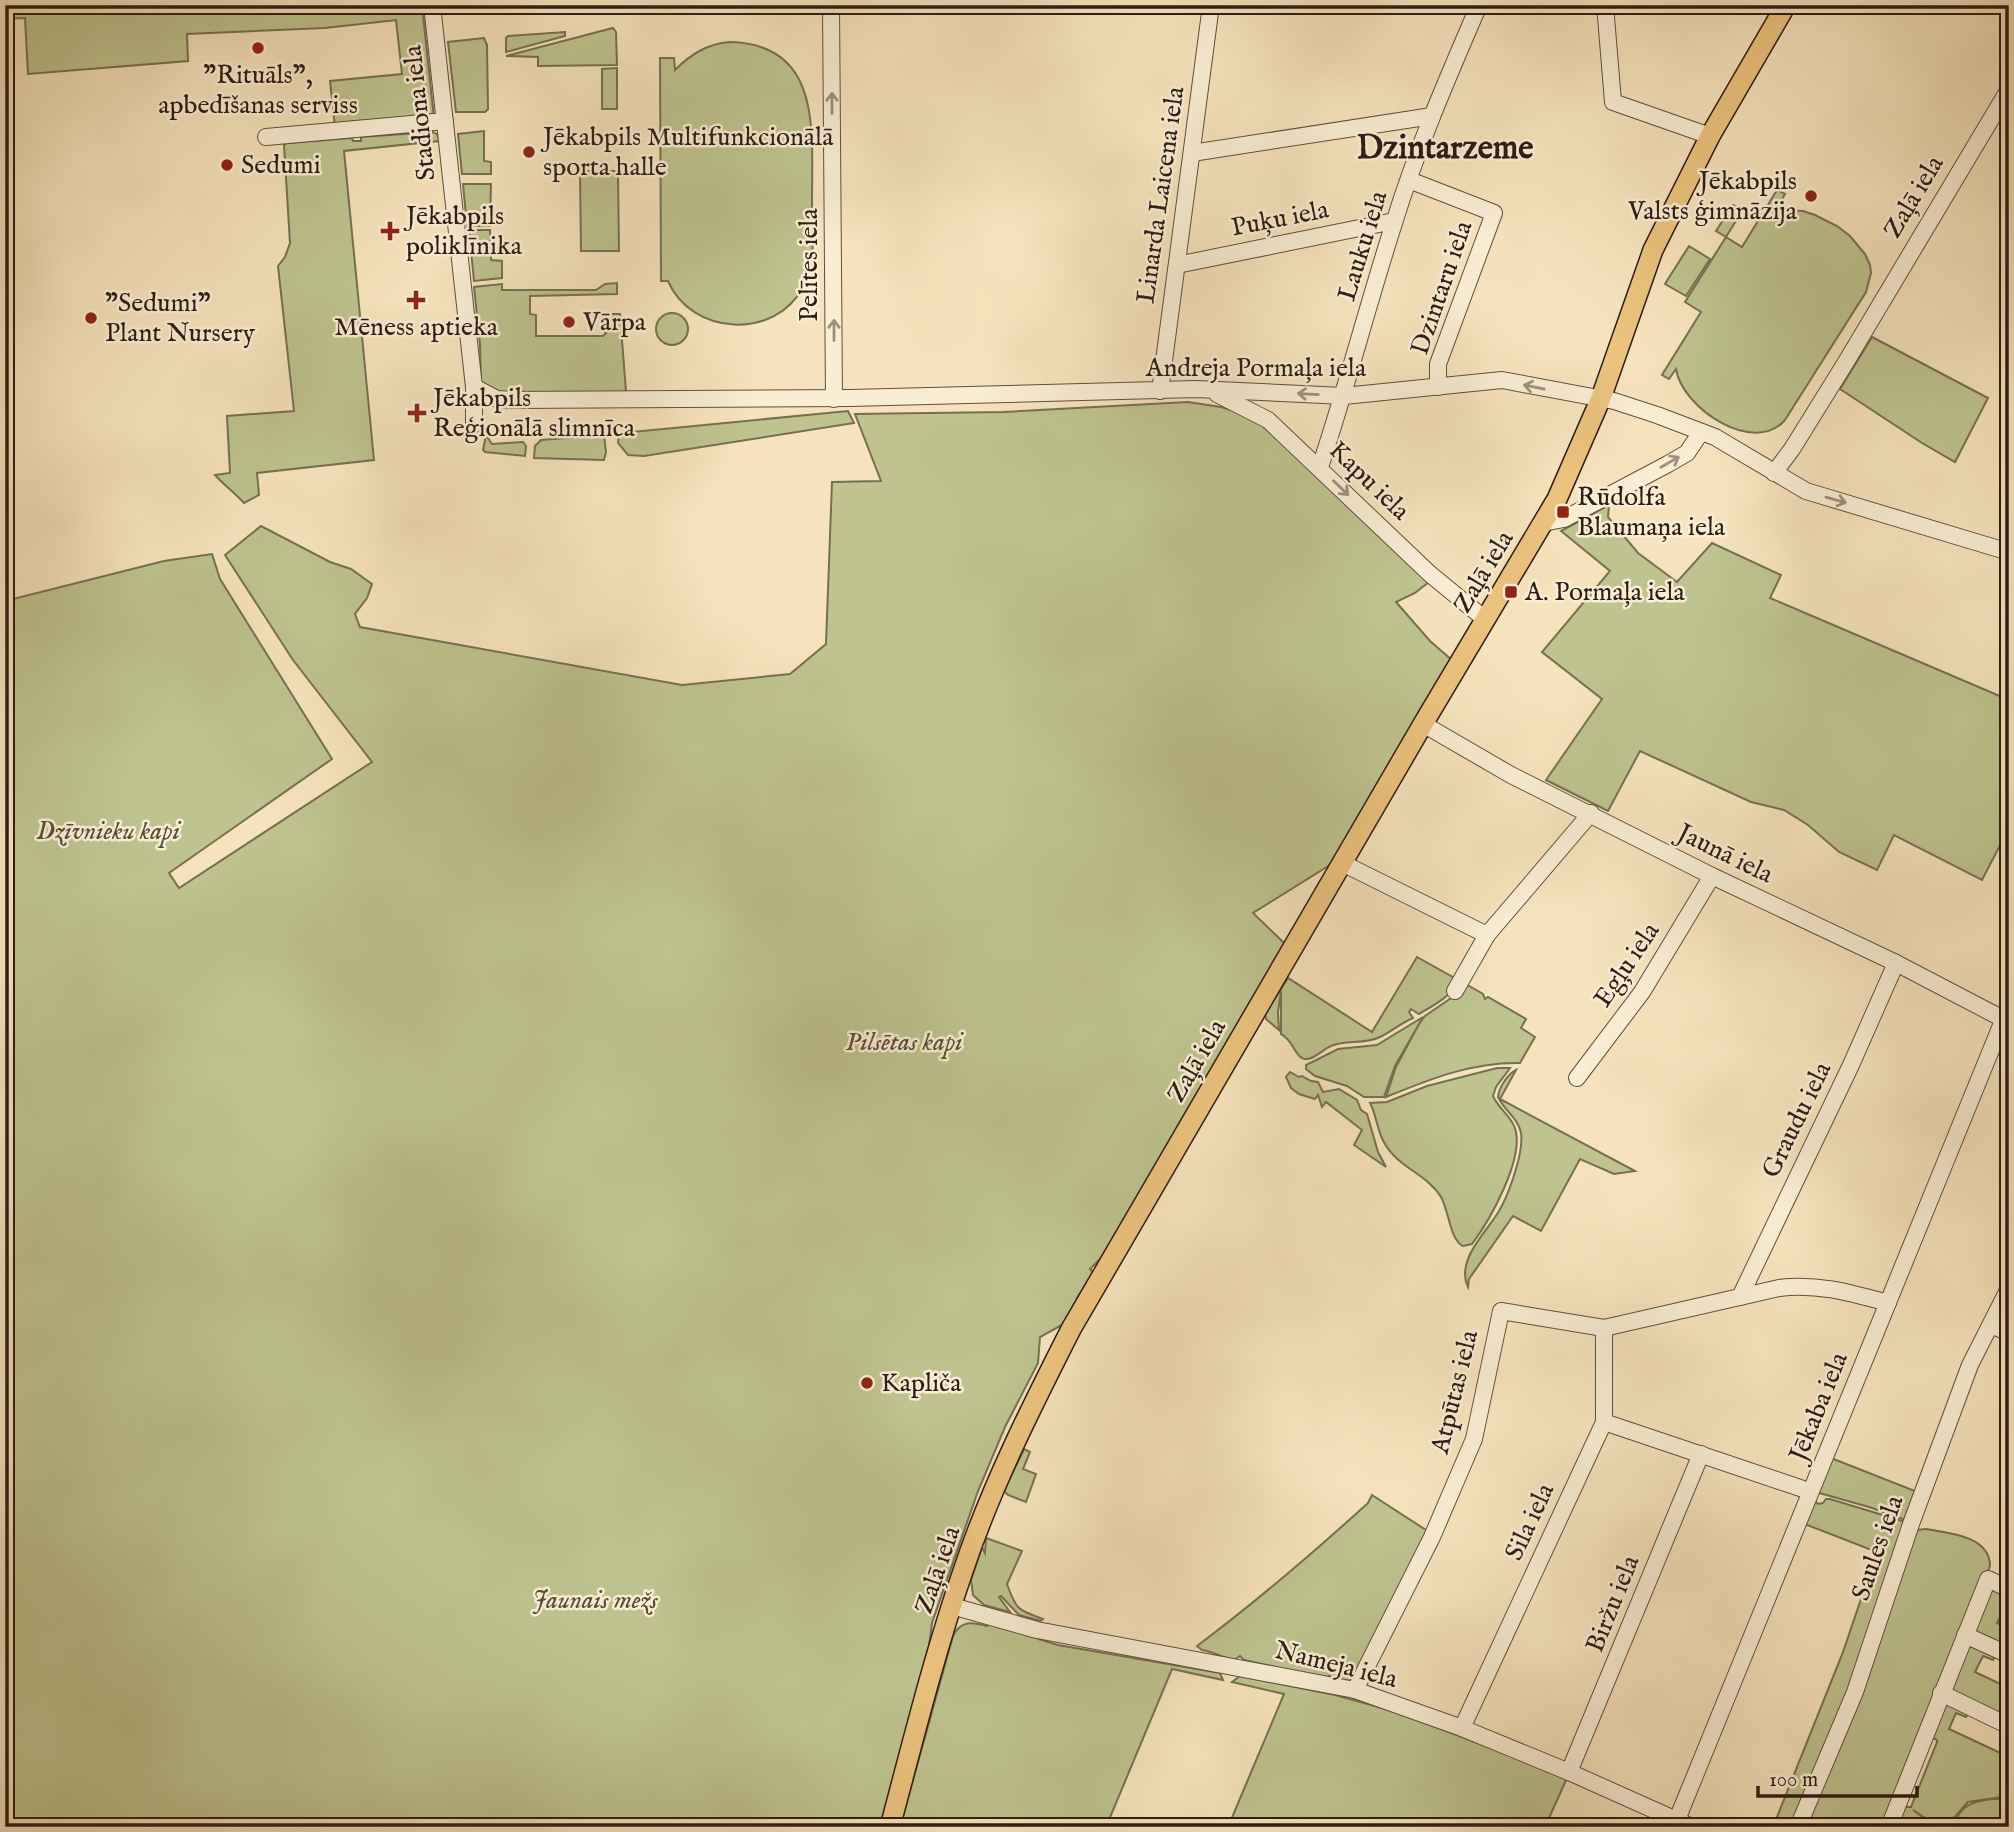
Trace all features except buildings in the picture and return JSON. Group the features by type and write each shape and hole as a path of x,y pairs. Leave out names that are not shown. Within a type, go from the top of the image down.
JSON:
{"main road":[{"path":"1544,523 1570,474 1601,398 1653,250 1710,136 1786,5"},
{"name":"Zaļā iela","path":"890,1827 964,1569 1005,1465 1071,1329 1423,724 1544,523"}],"street":[{"name":"Stadiona iela","path":"432,5 474,387 474,424"},
{"name":"Pelītes iela","path":"831,5 834,399"},
{"name":"Linarda Laicena iela","path":"1160,391 1212,5"},
{"name":"Lauku iela","path":"1320,467 1344,396 1394,221 1432,116 1479,5"},
{"path":"1605,5 1613,102 1710,136"},
{"name":"Zaļā iela","path":"1774,473 1853,352 2009,89"},
{"path":"1192,153 1432,116"},
{"path":"266,137 445,121"},
{"name":"Dzintaru iela","path":"1409,180 1494,213 1438,364 1438,387"},
{"name":"Puķu iela","path":"1177,265 1394,221"},
{"name":"Andreja Pormaļa iela","path":"474,387 498,399 513,400 834,399 1209,390 1344,396 1502,380 1601,398 1646,412 1729,444 1806,491 2009,552"},
{"name":"Kapu iela","path":"1209,390 1268,420 1430,574 1486,620"},
{"name":"Zaļā iela","path":"1544,523 1564,519 1668,464 1686,453 1702,432"},
{"name":"Jaunā iela","path":"1423,724 1511,775 1712,876 2007,1016"},
{"path":"1455,991 1488,935 1591,813"},
{"path":"1342,863 1488,935"},
{"name":"Egļu iela","path":"1577,1078 1642,992 1712,876"},
{"name":"Graudu iela","path":"1740,1297 1851,1065 1896,963"},
{"name":"Jēkaba iela","path":"1681,1825 1809,1492 1818,1476 2007,1016"},
{"name":"Atpūtas iela","path":"1355,1690 1432,1537 1474,1439 1501,1311 1604,1328 1803,1285 1829,1288 1888,1303"},
{"name":"Saules iela","path":"1798,1827 1855,1692 1970,1364 2009,1288"},
{"path":"1991,1325 2009,1333"},
{"name":"Sila iela","path":"1462,1728 1604,1422 1604,1328"},
{"path":"1604,1422 1809,1492"},
{"name":"Biržu iela","path":"1570,1772 1701,1454"},
{"path":"1889,1827 1988,1579 2009,1589"},
{"name":"Nameja iela","path":"952,1606 1037,1630 1355,1690 1462,1728 1570,1772 1681,1825"},
{"path":"1965,1635 2009,1656"},
{"path":"1941,1693 2009,1726"}],"green space":[{"path":"102,5 422,5 434,118 335,127 330,81 402,74 396,20 325,28 187,34 188,61 28,74 25,18 5,19 5,12"},
{"path":"613,28 616,32 617,65 538,66 538,57 506,56"},
{"path":"565,32 565,36 506,52 508,36"},
{"path":"484,38 487,45 488,109 485,112 456,112 448,42"},
{"path":"730,42 760,47 782,58 796,75 806,96 812,146 813,243 810,266 803,287 790,304 773,316 754,323 734,324 713,321 695,312 679,299 668,281 661,281 660,58 674,58 675,70 700,51"},
{"path":"617,68 617,109 602,109 602,69"},
{"path":"484,131 484,161 491,162 491,174 462,174 458,134"},
{"path":"433,132 438,135 439,141 344,151 374,460 257,473 259,495 244,503 215,475 230,473 227,416 294,411 278,266 290,243 284,145 352,138 353,141 361,141 361,137"},
{"path":"580,171 618,171 619,251 581,251"},
{"path":"463,184 491,184 490,226 467,226"},
{"path":"1777,190 1785,194 1776,210 1803,211 1837,226 1850,236 1865,254 1870,265 1871,273 1866,292 1785,420 1772,430 1756,433 1721,423 1691,398 1681,384 1676,369 1669,379 1662,375 1701,312 1685,302 1726,237 1742,247"},
{"path":"1733,205 1739,208 1739,216 1726,237 1716,231"},
{"path":"469,230 490,230 491,260 502,261 502,278 474,281"},
{"path":"1689,246 1710,259 1686,296 1665,284"},
{"path":"617,283 617,294 530,296 530,314 536,315 536,336 603,336 606,333 603,330 603,314 620,314 626,392 499,394 481,383 474,287 502,284 502,290 596,290 605,284"},
{"path":"672,313 683,318 688,329 683,340 672,345 661,340 656,329 661,318"},
{"path":"1872,337 1988,398 1955,462 1840,389"},
{"path":"1188,402 1221,407 1247,415 1275,435 1429,582 1415,593 1396,602 1430,641 1453,661 1333,863 1253,913 1285,944 1104,1255 1090,1269 1094,1273 1077,1298 1080,1301 1062,1325 1040,1337 1038,1363 1005,1427 978,1491 932,1623 929,1646 880,1827 5,1827 5,601 164,561 212,554 220,579 332,759 169,873 179,888 372,762 293,660 225,555 261,526 330,562 351,569 372,584 367,598 355,614 360,627 682,685 790,674 826,644 832,482 881,481 855,414 1003,412"},
{"path":"848,411 854,423 644,456 628,455 618,443 622,433"},
{"path":"486,435 492,444 523,442 526,446 525,456 485,452 483,450"},
{"path":"604,435 604,460 534,458 535,446 541,440"},
{"path":"1609,505 1608,517 1638,553 1677,582 1712,543 1781,575 1770,598 2009,700 2009,828 1982,880 1894,835 1877,870 1839,852 1808,825 1784,810 1751,802 1640,751 1608,811 1546,780 1602,699 1542,652 1610,571 1561,531"},
{"path":"1417,957 1460,981 1447,996 1419,1014 1411,1009 1409,1012 1413,1018 1380,1037 1337,1044 1306,1059 1299,1056 1281,1034 1281,991 1279,1030 1266,1019 1265,1014 1288,978 1372,1032"},
{"path":"1464,983 1483,994 1485,999 1488,997 1526,1019 1521,1028 1535,1037 1520,1063 1468,1069 1435,1078 1386,1097 1396,1067 1420,1022 1454,996"},
{"path":"1423,1017 1395,1066 1384,1097 1364,1097 1347,1086 1315,1076 1306,1069 1306,1065 1338,1049 1377,1045"},
{"path":"1497,1068 1510,1068 1496,1087 1493,1096 1515,1128 1515,1155 1511,1172 1488,1220 1472,1244 1463,1246 1452,1232 1444,1203 1435,1189 1397,1159 1385,1144 1370,1103 1387,1102 1427,1086"},
{"path":"1516,1070 1500,1099 1635,1171 1614,1174 1580,1159 1541,1231 1513,1216 1469,1279 1468,1287 1465,1277 1469,1257 1503,1204 1518,1162 1521,1133 1514,1118 1498,1097 1504,1081"},
{"path":"1290,1072 1318,1082 1323,1092 1339,1089 1357,1100 1361,1110 1367,1114 1378,1152 1386,1167 1354,1145 1362,1130 1326,1102 1322,1107 1318,1095 1315,1099 1299,1094 1291,1088 1286,1077"},
{"path":"1024,1449 1030,1452 1023,1469 1036,1474 1026,1502 1004,1491"},
{"path":"1831,1458 1915,1491 1909,1521 1816,1492"},
{"path":"1372,1495 1429,1532 1351,1681 1244,1660 1240,1656 1234,1660 1197,1646 1306,1558 1368,1503"},
{"path":"1813,1499 1818,1504 1830,1499 1909,1523 1883,1600 1794,1827 1773,1827 1843,1652 1877,1552 1802,1523"},
{"path":"1926,1529 1976,1542 1988,1556 1990,1566 1885,1827 1801,1827 1917,1530"},
{"path":"986,1538 1022,1551 1007,1584 1019,1608 1043,1619 1041,1621 1019,1615 1001,1596 999,1597 1010,1612 984,1605 973,1595 971,1580 982,1547 985,1553"},
{"path":"1994,1589 2009,1593 2009,1619 2001,1616 1997,1623 2007,1629 1999,1645 1975,1636 1972,1628 1990,1591"},
{"path":"989,1622 1058,1645 1220,1673 1223,1680 1172,1669 1106,1827 900,1827 953,1636 963,1625 972,1623 987,1626"},
{"path":"1966,1644 1996,1653 1993,1660 1983,1656 1975,1672 2009,1688 2009,1723 1951,1695 1949,1687"},
{"path":"1240,1676 1335,1695 1400,1713 1567,1778 1545,1827 1228,1827 1284,1694 1232,1682"},
{"path":"1943,1702 1970,1710 1966,1717 1956,1713 1949,1729 2009,1757 2009,1796 1968,1802 1946,1827 1939,1827 1913,1810 1936,1827 1895,1827 1904,1807 1911,1807 1937,1742 1929,1736"},
{"path":"2009,1799 2009,1827 1954,1827 1963,1809 1979,1801"}],"place":[{"name":"\"Rituāls\", apbedīšanas serviss","path":"258,48"},
{"name":"Jēkabpils Multifunkcionālā sporta halle","path":"529,152"},
{"name":"Sedumi","path":"227,165"},
{"name":"Jēkabpils Valsts ģimnāzija","path":"1811,196"},
{"name":"Jēkabpils poliklīnika","path":"390,231"},
{"name":"Mēness aptieka","path":"416,300"},
{"name":"\"Sedumi\" Plant Nursery","path":"91,318"},
{"name":"Vārpa","path":"569,322"},
{"name":"Jēkabpils Reģionālā slimnīca","path":"417,413"},
{"name":"Rūdolfa Blaumaņa iela","path":"1563,512"},
{"name":"A. Pormaļa iela","path":"1511,592"},
{"name":"Kapliča","path":"867,1383"}],"district":[{"name":"Dzintarzeme","path":"1445,149"}],"park label":[{"name":"Dzīvnieku kapi","path":"108,831"},
{"name":"Pilsētas kapi","path":"904,1042"},
{"name":"Jaunais mežs","path":"595,1600"}]}
